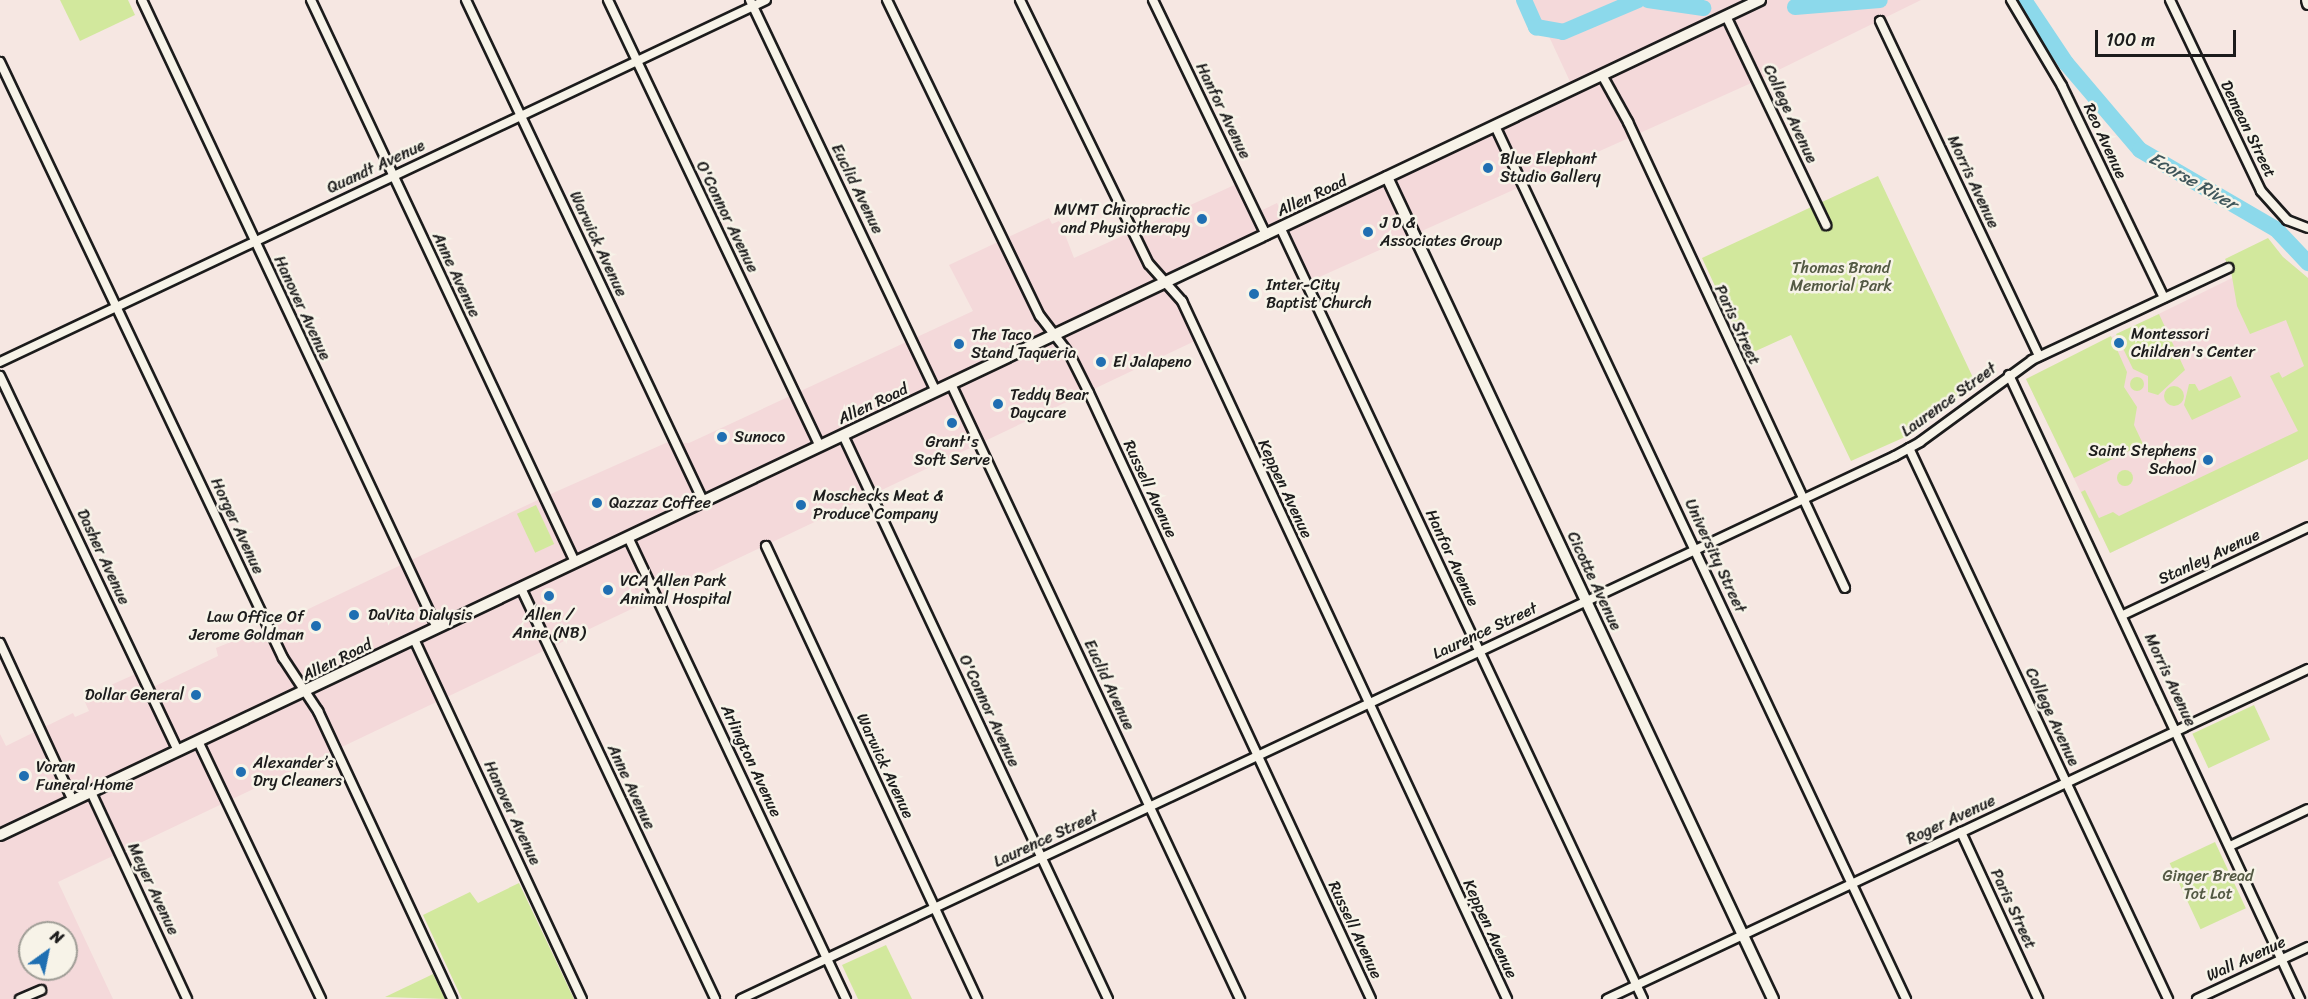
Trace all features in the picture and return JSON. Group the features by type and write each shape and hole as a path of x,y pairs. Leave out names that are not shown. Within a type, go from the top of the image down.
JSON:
{"main road":[{"name":"Allen Road","path":"0,835 305,693 703,501 1760,0"},
{"name":"Cicotte Avenue","path":"1387,177 1773,999"}],"street":[{"name":"Hanover Avenue","path":"142,0 437,628"},
{"name":"Anne Avenue","path":"311,0 575,562"},
{"name":"Warwick Avenue","path":"466,0 703,501"},
{"name":"O'Connor Avenue","path":"608,0 820,446"},
{"name":"Quandt Avenue","path":"0,362 637,61 752,3 766,0"},
{"name":"Russell Avenue","path":"888,0 1040,316 1055,335 1089,393 1371,999"},
{"name":"Keppen Avenue","path":"1020,0 1149,264 1182,301 1507,999"},
{"name":"Hanfor Avenue","path":"1153,0 1266,235"},
{"name":"Reo Avenue","path":"2011,0 2062,86 2164,298"},
{"name":"Demean Street","path":"2170,0 2256,182 2276,210 2303,227"},
{"name":"Euclid Avenue","path":"752,3 936,391"},
{"name":"College Avenue","path":"1726,16 1826,225"},
{"name":"Morris Avenue","path":"1880,21 2039,356"},
{"name":"Horger Avenue","path":"0,62 283,658 318,711 452,999"},
{"name":"Paris Street","path":"1602,75 1628,122 1801,498 1845,588"},
{"name":"University Street","path":"1495,126 1906,999"},
{"name":"Hanfor Avenue","path":"1280,228 1643,999"},
{"name":"Laurence Street","path":"741,999 1909,448 2009,375 2039,356 2228,267"},
{"name":"Morris Avenue","path":"2009,375 2123,615 2300,999"},
{"name":"Dasher Avenue","path":"0,376 178,751"},
{"name":"Euclid Avenue","path":"951,384 1240,999"},
{"name":"O'Connor Avenue","path":"843,435 1108,999"},
{"name":"College Avenue","path":"1909,448 2168,999"},
{"name":"Stanley Avenue","path":"2123,615 2308,527"},
{"name":"Arlington Avenue","path":"628,537 846,999"},
{"name":"Warwick Avenue","path":"765,546 977,999"},
{"name":"Anne Avenue","path":"521,588 715,999"},
{"name":"Hanover Avenue","path":"414,639 582,999"},
{"path":"0,643 73,801"},
{"name":"Roger Avenue","path":"1607,999 2308,669"},
{"path":"198,741 321,999"},
{"name":"Meyer Avenue","path":"91,792 188,999"},
{"path":"2230,846 2308,809"},
{"name":"Paris Street","path":"1961,832 2038,999"},
{"name":"Wall Avenue","path":"2197,999 2308,947"},
{"path":"20,999 41,990"}],"shaded area":[{"path":"1532,0 1921,0 1758,80 1306,283 1280,228 1165,282 1182,301 1199,339 58,882 76,921 18,921 18,981 78,981 78,925 113,999 0,999 0,734 6,746 73,713 75,717 89,711 84,700 93,693 140,672 149,689 218,656 216,648 281,622 544,497 668,442 689,443 973,311 949,265 1049,218 1052,224 1059,221 1061,224 1074,258 1241,182 1256,213 1277,203 1287,224 1573,88"},
{"path":"2283,257 2308,278 2308,459 2110,553 2026,379 2232,278"}],"green space":[{"path":"60,0 128,0 135,15 80,41"},
{"name":"Thomas Brand Memorial Park","path":"1878,176 1976,384 1905,437 1851,461 1791,335 1747,355 1702,258"},
{"path":"2268,238 2283,257 2308,278 2308,459 2110,553 2081,492 2085,490 2099,518 2113,512 2119,516 2298,431 2270,376 2279,372 2282,378 2304,366 2286,320 2250,334 2237,306 2231,271 2225,259"},
{"path":"2159,314 2185,370 2158,395 2148,392 2148,376 2133,369 2116,334"},
{"path":"2111,336 2127,372 2124,387 2137,407 2134,425 2143,444 2074,478 2026,379"},
{"path":"2231,376 2241,397 2192,420 2184,405 2189,384 2195,384 2199,391"},
{"path":"2134,377 2140,377 2144,384 2140,391 2134,391 2130,387 2130,381"},
{"path":"2174,386 2181,389 2184,396 2181,403 2174,406 2167,403 2164,396 2167,389"},
{"path":"2122,470 2128,470 2133,478 2131,484 2122,486 2117,481 2117,475"},
{"path":"536,505 554,544 535,553 517,514"},
{"path":"2254,705 2270,739 2208,768 2192,734"},
{"name":"Ginger Bread Tot Lot","path":"2215,842 2246,908 2201,929 2170,863"},
{"path":"519,883 574,999 462,999 423,915 470,892 478,903"},
{"path":"886,945 912,999 858,999 842,965"},
{"path":"433,974 445,999 385,997 429,976"}],"waterway":[{"name":"Ecorse River","path":"1524,0 1536,27 1563,32 1638,0"},
{"name":"Ecorse River","path":"1648,0 1703,8"},
{"name":"Ecorse River","path":"1795,7 1880,0"},
{"name":"Ecorse River","path":"2024,0 2066,63 2140,150 2276,229 2308,263"}],"place":[{"name":"Blue Elephant Studio Gallery","path":"1488,168"},
{"name":"MVMT Chiropractic and Physiotherapy","path":"1202,219"},
{"name":"J D & Associates Group","path":"1368,232"},
{"name":"Inter-City Baptist Church","path":"1254,294"},
{"name":"Montessori Children's Center","path":"2119,343"},
{"name":"The Taco Stand Taqueria","path":"959,344"},
{"name":"El Jalapeno","path":"1101,362"},
{"name":"Teddy Bear Daycare","path":"998,404"},
{"name":"Grant's Soft Serve","path":"952,423"},
{"name":"Sunoco","path":"722,437"},
{"name":"Saint Stephens School","path":"2208,460"},
{"name":"Qazzaz Coffee","path":"597,503"},
{"name":"Moschecks Meat & Produce Company","path":"801,505"},
{"name":"VCA Allen Park Animal Hospital","path":"608,590"},
{"name":"Allen / Anne (NB)","path":"549,596"},
{"name":"DaVita Dialysis","path":"354,615"},
{"name":"Law Office Of Jerome Goldman","path":"316,626"},
{"name":"Dollar General","path":"196,695"},
{"name":"Alexander’s Dry Cleaners","path":"241,772"},
{"name":"Voran Funeral Home","path":"24,776"}]}
